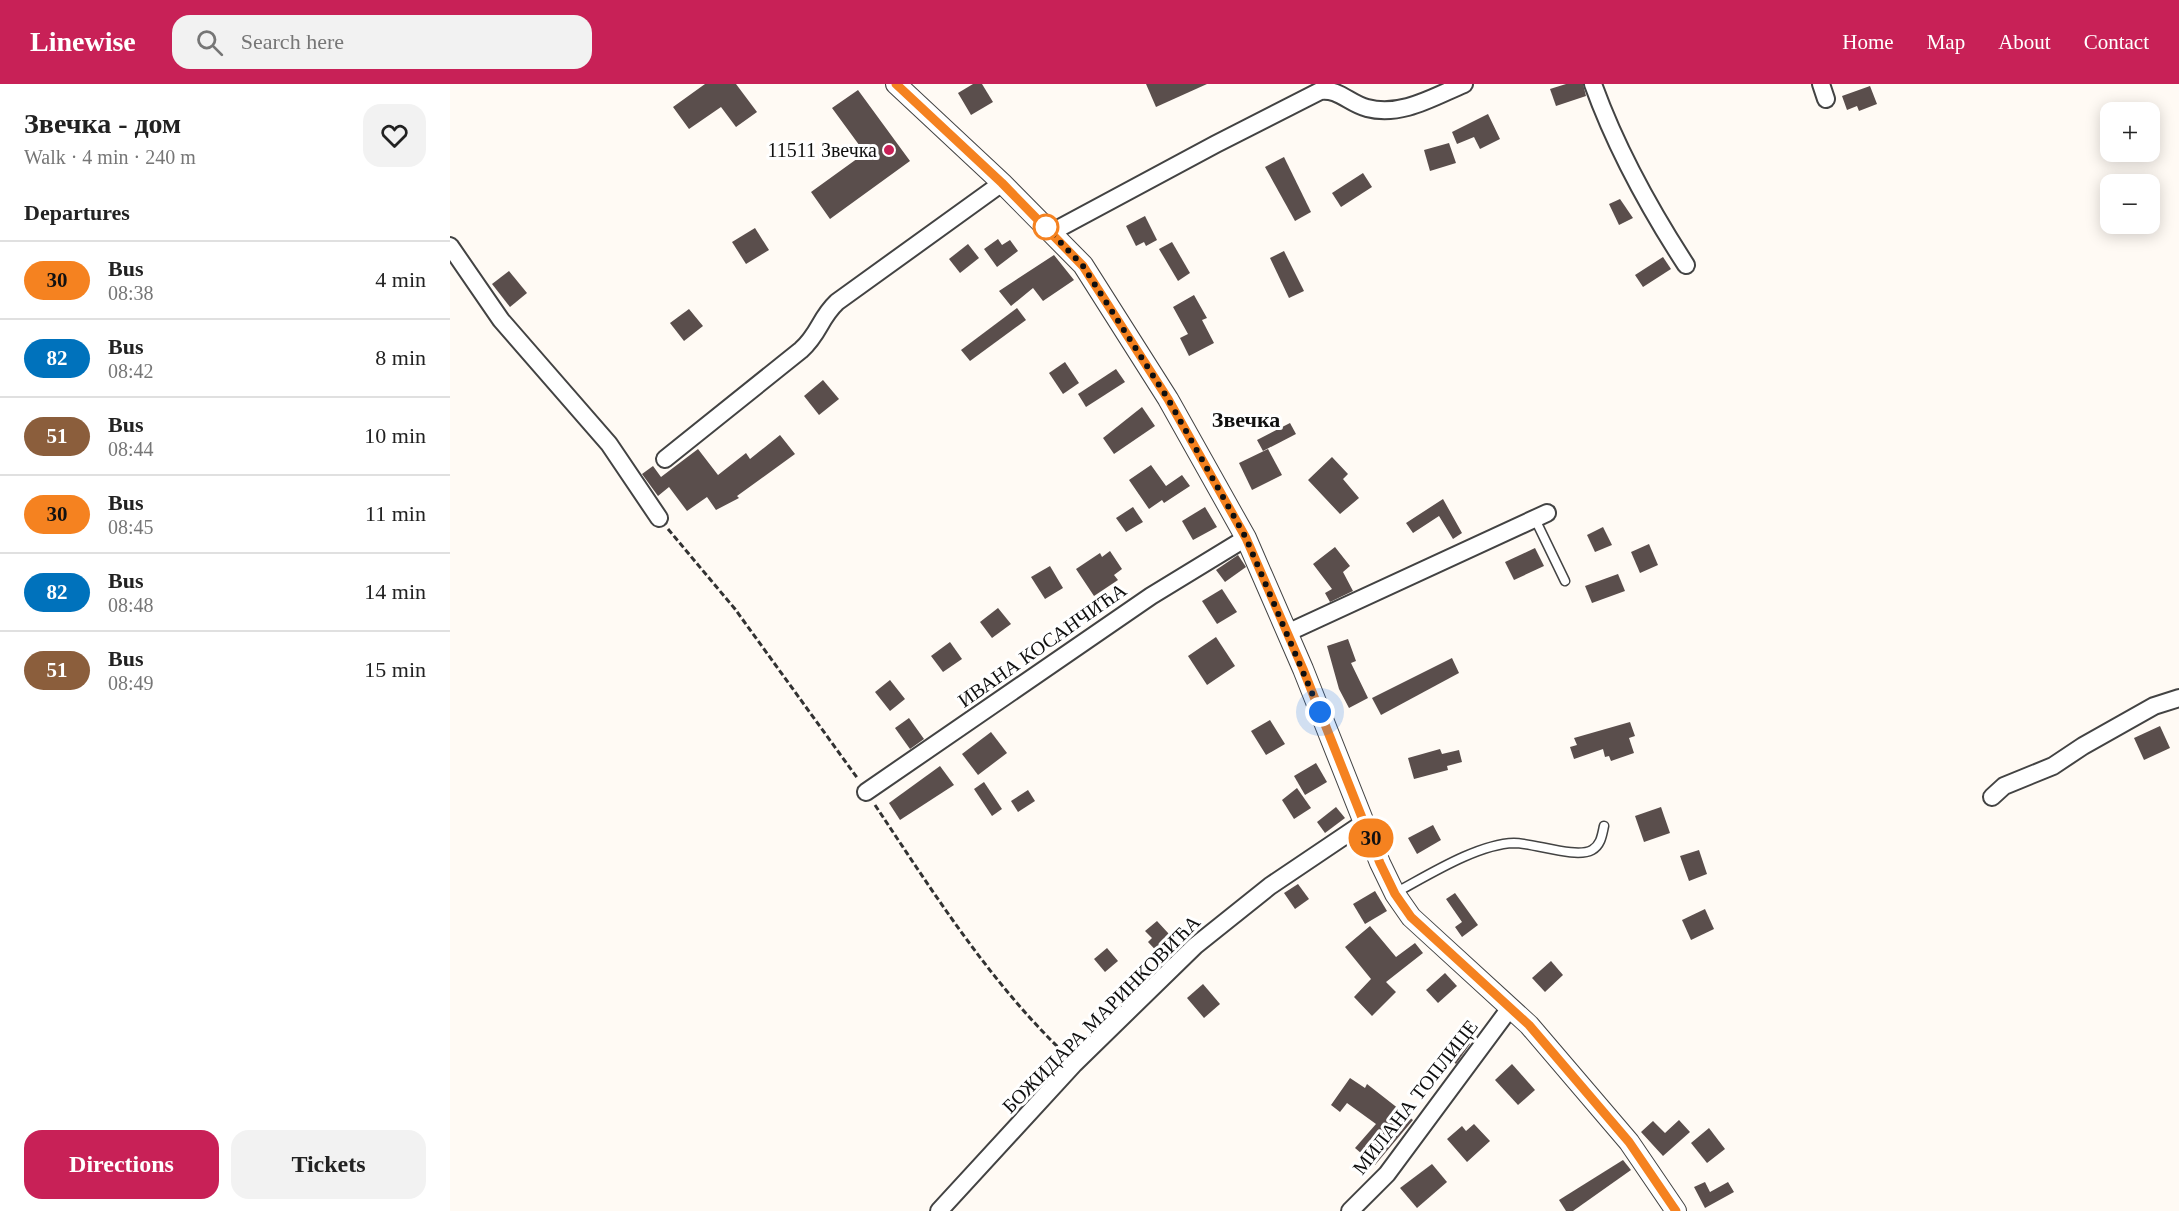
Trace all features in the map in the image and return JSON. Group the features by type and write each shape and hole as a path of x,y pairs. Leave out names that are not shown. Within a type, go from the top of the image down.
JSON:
{"street":[{"path":"896,84 1002,183 1083,266 1150,370 1246,538 1380,863 1395,894 1411,917 1529,1025 1629,1142 1676,1211"},
{"path":"1052,232 1320,91 1335,88 1364,108 1386,112 1405,109 1464,84"},
{"path":"1593,84 1607,121 1633,174 1660,225 1686,265"},
{"path":"665,459 801,350 816,336 821,320 837,302 1002,183"},
{"path":"450,246 501,320 609,444 659,518"},
{"path":"1287,633 1541,516"},
{"name":"ИВАНА КОСАНЧИЋА","path":"866,792 1151,596 1246,538"},
{"path":"1992,797 2004,786 2053,766 2083,746 2154,706 2179,698"},
{"name":"БОЖИДАРА МАРИНКОВИЋА","path":"939,1211 1074,1064 1195,946 1270,886 1365,822"},
{"name":"МИЛАНА ТОПЛИЦЕ","path":"1350,1211 1387,1174 1510,1008"}],"lane":[{"path":"1541,516 1565,581"},
{"path":"1395,894 1439,870 1489,848 1513,843 1572,852 1593,850 1600,843 1604,826"}],"building":[{"path":"705,84 736,84 757,112 736,127 721,107 689,129 673,107"},
{"path":"973,84 982,84 993,102 971,115 958,93"},
{"path":"1146,84 1207,84 1156,107"},
{"path":"1566,84 1583,84 1586,96 1556,106 1550,89"},
{"path":"1870,86 1877,104 1859,111 1857,106 1847,110 1842,96"},
{"path":"858,90 910,161 830,219 811,192 865,153 832,108"},
{"path":"1488,114 1500,139 1480,149 1474,137 1457,144 1452,132"},
{"path":"1449,143 1456,163 1430,171 1424,150"},
{"path":"1284,157 1311,212 1295,221 1265,167"},
{"path":"1363,173 1372,187 1341,207 1332,193"},
{"path":"1620,199 1633,218 1619,225 1609,204"},
{"path":"1145,216 1157,240 1146,246 1144,242 1136,246 1126,226"},
{"path":"755,228 769,250 746,264 732,242"},
{"path":"998,239 1002,245 1010,240 1018,251 997,267 984,249"},
{"path":"1172,242 1190,273 1178,281 1159,249"},
{"path":"968,244 979,258 960,273 949,259"},
{"path":"1284,251 1304,291 1289,298 1270,258"},
{"path":"1054,255 1074,280 1043,301 1033,288 1011,306 999,291"},
{"path":"1663,257 1671,269 1643,287 1635,275"},
{"path":"509,271 527,293 510,307 492,284"},
{"path":"1194,295 1207,318 1202,320 1214,343 1189,356 1180,338 1188,334 1173,307"},
{"path":"1017,308 1026,320 970,361 961,350"},
{"path":"689,309 703,326 684,341 670,323"},
{"path":"1065,362 1079,383 1063,394 1049,373"},
{"path":"1116,369 1125,382 1086,407 1078,394"},
{"path":"823,380 839,399 819,415 804,396"},
{"path":"1142,407 1155,426 1114,454 1103,438"},
{"path":"1290,423 1296,434 1263,451 1257,440"},
{"path":"780,435 795,454 737,496 739,498 716,510 707,497 687,511 669,487 658,496 642,474 653,466 661,477 698,449 718,475 746,453 750,459"},
{"path":"1268,449 1282,475 1252,490 1239,463"},
{"path":"1332,457 1348,474 1343,479 1359,498 1340,514 1308,480"},
{"path":"1151,465 1166,486 1182,475 1190,486 1164,503 1162,500 1149,509 1129,480"},
{"path":"1443,499 1462,533 1453,539 1439,516 1413,533 1406,523"},
{"path":"1133,507 1143,522 1126,532 1116,518"},
{"path":"1205,507 1217,527 1193,540 1182,521"},
{"path":"1603,527 1612,545 1595,552 1587,535"},
{"path":"1649,544 1658,565 1640,573 1631,552"},
{"path":"1335,547 1350,566 1343,572 1353,591 1330,602 1325,593 1332,589 1313,564"},
{"path":"1535,548 1544,566 1514,580 1505,562"},
{"path":"1110,551 1122,569 1114,575 1118,580 1094,596 1076,569 1100,553 1102,557"},
{"path":"1238,555 1246,567 1225,582 1216,570"},
{"path":"1050,566 1063,588 1045,599 1031,577"},
{"path":"1618,574 1625,591 1592,603 1585,586"},
{"path":"1222,589 1237,612 1217,624 1202,601"},
{"path":"998,608 1011,624 992,638 980,622"},
{"path":"1216,637 1235,666 1207,685 1188,656"},
{"path":"1348,639 1356,661 1351,663 1368,698 1349,708 1339,689 1327,646"},
{"path":"950,642 962,659 943,672 931,656"},
{"path":"1452,658 1459,673 1381,715 1372,698"},
{"path":"890,680 905,699 890,711 875,692"},
{"path":"909,718 924,739 910,749 895,728"},
{"path":"1270,720 1285,744 1266,755 1251,731"},
{"path":"1630,722 1635,736 1629,738 1634,753 1611,761 1609,756 1605,757 1603,749 1574,759 1570,747 1577,745 1574,738"},
{"path":"2160,726 2170,748 2144,760 2134,738"},
{"path":"991,732 1007,753 978,775 962,754"},
{"path":"1440,749 1442,754 1459,750 1462,762 1447,766 1448,770 1414,779 1408,758"},
{"path":"1316,763 1327,782 1305,795 1294,776"},
{"path":"940,766 954,785 900,820 889,803"},
{"path":"984,782 1002,809 992,816 974,789"},
{"path":"1297,788 1311,808 1294,819 1282,800"},
{"path":"1028,790 1035,801 1018,812 1011,801"},
{"path":"1336,807 1345,818 1325,833 1317,822"},
{"path":"1661,807 1670,833 1644,842 1635,816"},
{"path":"1433,825 1441,840 1417,854 1408,838"},
{"path":"1699,850 1707,874 1689,881 1680,856"},
{"path":"1298,884 1309,899 1295,909 1284,893"},
{"path":"1375,891 1387,911 1365,924 1353,904"},
{"path":"1455,893 1478,925 1462,937 1455,927 1462,922 1446,899"},
{"path":"1705,909 1714,929 1691,940 1682,920"},
{"path":"1157,921 1180,946 1165,960 1148,942 1152,938 1145,931"},
{"path":"1370,926 1396,957 1415,943 1423,953 1386,982 1396,992 1372,1016 1354,997 1371,979 1345,947"},
{"path":"1107,948 1118,961 1105,972 1094,959"},
{"path":"1551,961 1563,975 1545,992 1532,978"},
{"path":"1445,973 1457,986 1438,1003 1426,990"},
{"path":"1203,984 1220,1004 1204,1018 1187,998"},
{"path":"1460,1034 1470,1044 1456,1064 1443,1052"},
{"path":"1512,1064 1535,1090 1518,1105 1495,1080"},
{"path":"1350,1078 1365,1088 1367,1084 1413,1120 1375,1165 1355,1148 1376,1124 1347,1103 1340,1112 1331,1105"},
{"path":"1679,1120 1690,1132 1663,1156 1641,1132 1653,1121 1665,1133"},
{"path":"1474,1124 1490,1141 1467,1162 1447,1139 1462,1126 1466,1131"},
{"path":"1709,1128 1725,1149 1707,1163 1691,1143"},
{"path":"1623,1160 1631,1170 1573,1211 1566,1211 1559,1200"},
{"path":"1432,1164 1447,1182 1417,1208 1400,1188"},
{"path":"1705,1182 1710,1192 1728,1182 1734,1192 1705,1208 1694,1187"}],"bus line":[{"name":"30","path":"896,84 1002,183 1083,266 1168,399 1246,538 1303,669 1380,863 1395,894 1411,917 1529,1025 1629,1142 1666,1193 1676,1211"}],"place":[{"name":"11511 Звечка","path":"889,150"}],"district":[{"name":"Звечка","path":"1246,419"}],"route":[{"path":"1046,227 1083,266 1168,399 1246,538 1320,712"}]}
